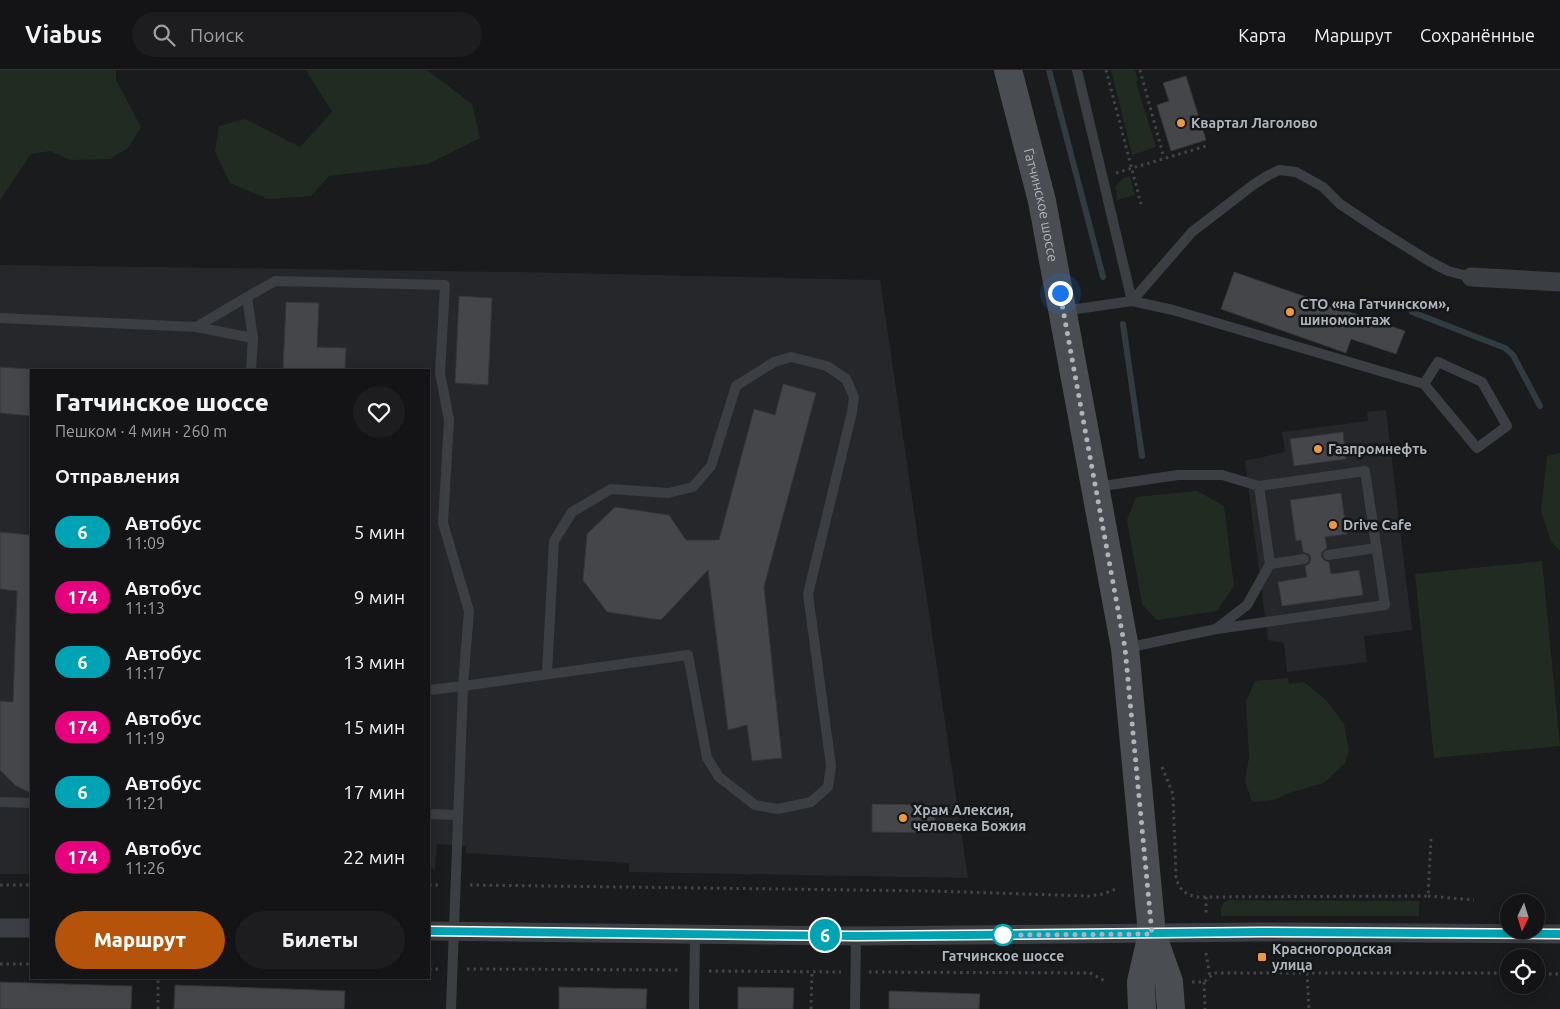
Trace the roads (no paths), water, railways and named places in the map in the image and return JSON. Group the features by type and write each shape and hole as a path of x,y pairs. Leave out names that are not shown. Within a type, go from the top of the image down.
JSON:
{"main road":[{"name":"Гатчинское шоссе","path":"1008,70 1042,201 1125,648 1152,934 1169,982 1171,1009"},
{"name":"Гатчинское шоссе","path":"1142,1009 1141,982 1152,934"}],"street":[{"path":"1471,277 1560,282"},
{"path":"0,928 30,928"},
{"path":"430,931 856,936 1271,932 1560,934"}],"lane":[{"path":"1077,70 1132,301"},
{"path":"1132,301 1192,232 1267,176 1279,170 1296,172 1323,187 1340,204 1429,261 1448,271 1471,277"},
{"path":"196,327 275,280 445,285 440,373 449,420 443,523 469,611 463,686 457,815 451,1009"},
{"path":"247,297 253,338 252,369"},
{"path":"1063,312 1132,301 1173,310 1424,384 1478,448 1507,426 1482,382 1438,362 1424,384"},
{"path":"0,318 196,327 253,338"},
{"path":"430,690 688,654 707,758 719,777 755,805 778,809 811,802 828,788 831,766 808,594 852,412 854,397 846,379 827,366 791,357 774,362 736,386 711,466 693,488 668,493 612,489 572,512 554,541 547,673"},
{"path":"1096,487 1178,475 1222,475 1259,486 1365,471 1385,605 1216,629 1125,648"},
{"path":"1216,629 1247,605 1270,564 1259,486"},
{"path":"1328,556 1376,548"},
{"path":"1270,564 1304,559"},
{"path":"0,802 30,803"},
{"path":"430,814 457,815"},
{"path":"694,1009 695,934"},
{"path":"855,1009 856,936"}],"waterway":[{"path":"1049,70 1103,277"},
{"path":"1412,312 1505,348 1513,355 1540,406"},
{"path":"1123,324 1142,456"}],"place":[{"name":"Квартал Лаголово","path":"1181,123"},
{"name":"СТО «на Гатчинском», шиномонтаж","path":"1290,312"},
{"name":"Газпромнефть","path":"1318,449"},
{"name":"Drive Cafe","path":"1333,525"},
{"name":"Храм Алексия, человека Божия","path":"903,818"},
{"name":"Гатчинское шоссе","path":"1003,935"},
{"name":"Красногородская улица","path":"1262,957"}]}
